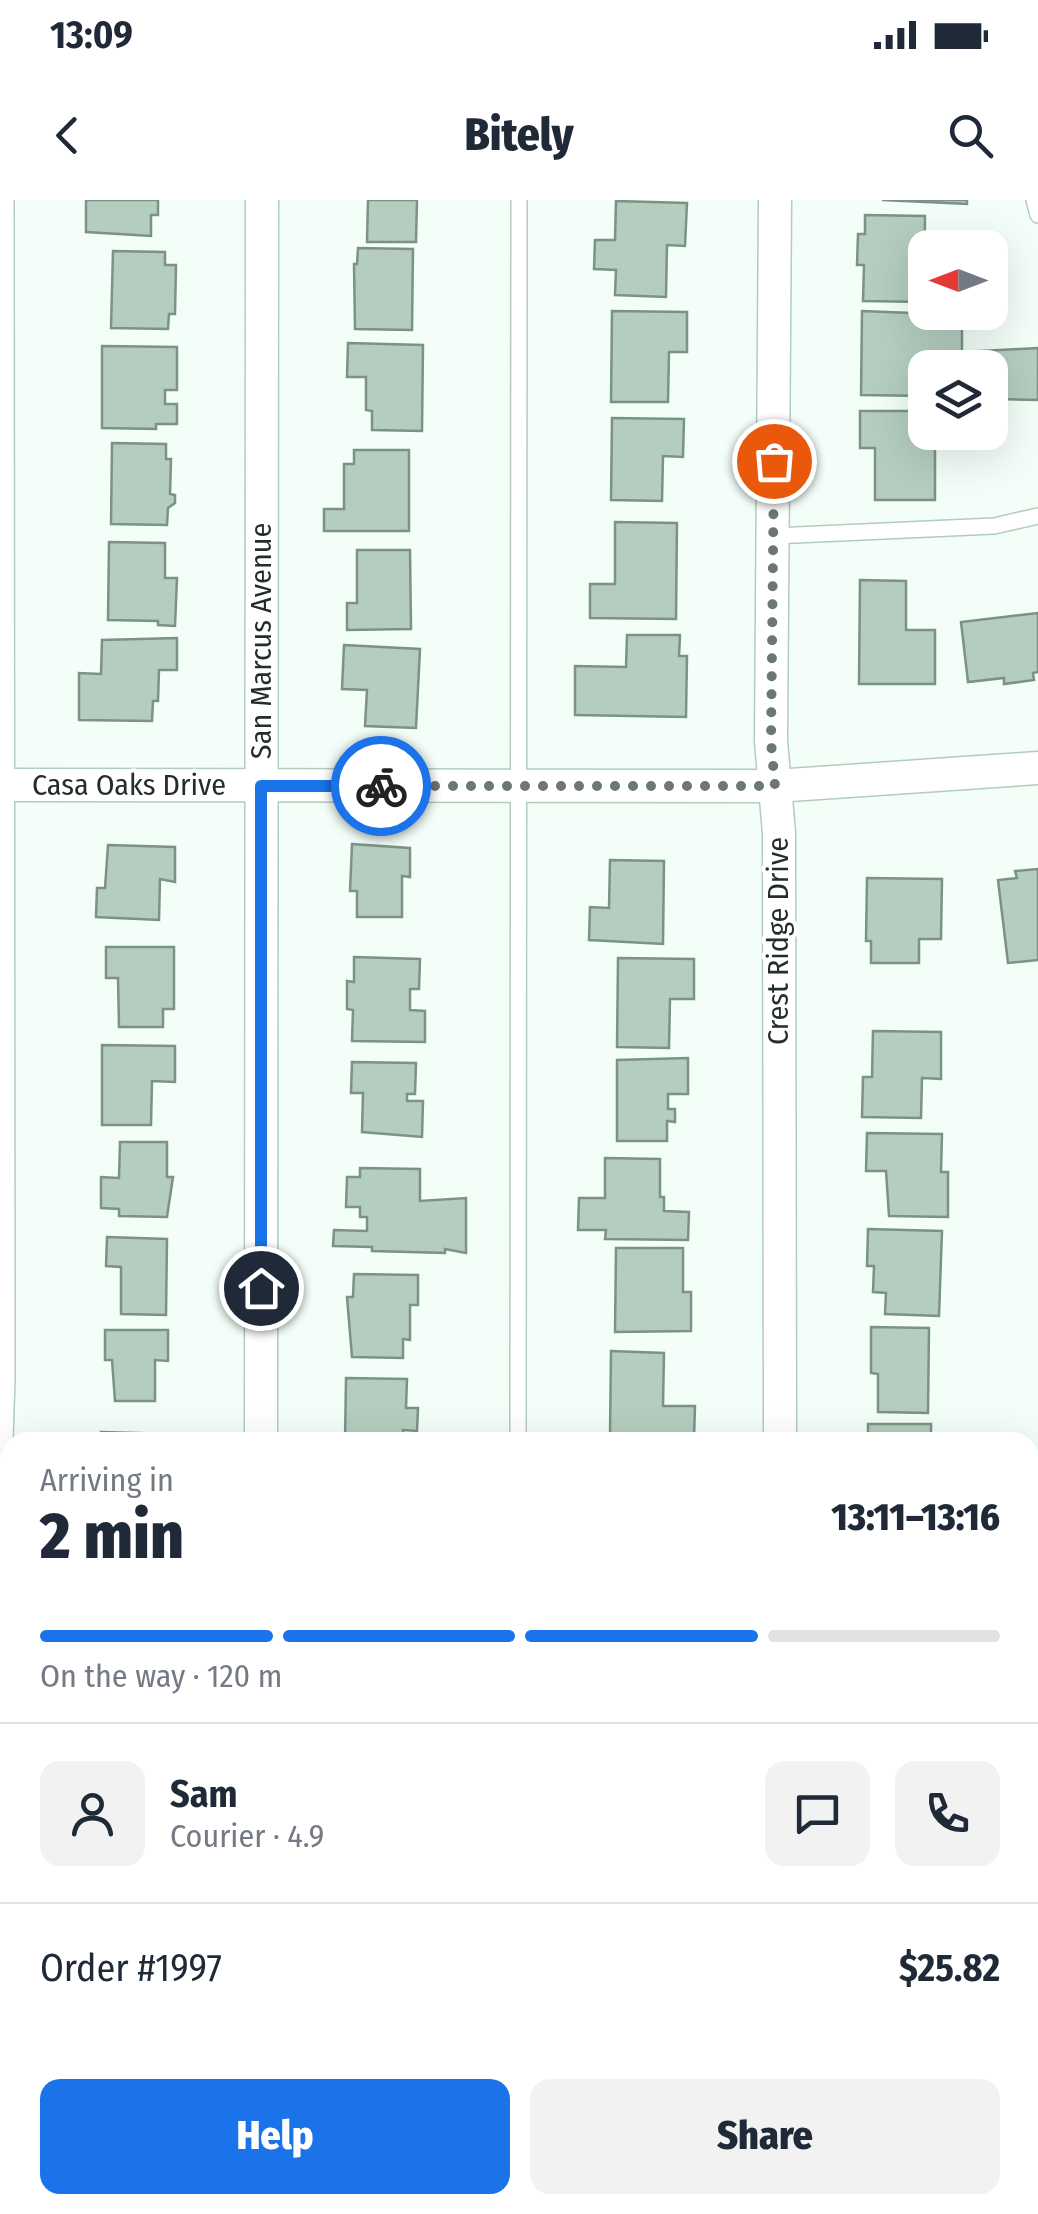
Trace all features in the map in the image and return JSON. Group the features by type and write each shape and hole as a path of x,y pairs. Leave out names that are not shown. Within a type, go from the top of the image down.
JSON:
{"street":[{"name":"San Marcus Avenue","path":"261,1432 262,200"},
{"name":"Crest Ridge Drive","path":"774,200 771,742 779,853 780,1432"},
{"name":"Casa Oaks Drive","path":"4,785 775,786 1038,768"}],"lane":[{"path":"5,1432 6,200"},
{"path":"518,1432 520,200"},
{"path":"1034,200 1038,215"},
{"path":"774,536 994,526 1038,516"}],"building":[{"path":"86,200 158,200 158,215 151,215 151,236 86,232"},
{"path":"368,200 417,200 416,242 367,242"},
{"path":"882,200 967,200 967,204"},
{"path":"616,201 687,203 685,246 667,245 666,297 615,295 616,270 594,269 595,240 615,240"},
{"path":"865,215 925,216 925,230 908,230 908,302 863,301 864,265 857,265 858,234 865,234"},
{"path":"358,248 413,249 412,330 355,329 354,264"},
{"path":"113,251 165,252 165,265 176,265 175,314 169,314 168,329 111,328"},
{"path":"612,311 687,312 687,352 669,352 668,402 611,402"},
{"path":"862,311 908,313 908,330 962,330 962,350 908,350 908,396 861,395"},
{"path":"348,343 423,345 422,431 372,430 372,411 366,410 366,377 347,377"},
{"path":"102,346 177,347 177,390 165,390 165,404 177,404 177,424 156,424 156,429 102,428"},
{"path":"1038,348 1038,400 1008,399 1008,350 1000,350"},
{"path":"860,411 908,411 908,450 935,450 935,500 875,500 875,448 860,448"},
{"path":"612,418 684,419 683,457 663,456 662,501 611,500"},
{"path":"112,443 166,444 166,459 171,459 170,494 175,495 175,503 168,508 167,525 111,524"},
{"path":"354,450 409,450 409,531 324,531 324,509 344,509 344,464 354,464"},
{"path":"615,522 677,523 676,619 590,618 590,584 615,584"},
{"path":"109,542 165,543 165,578 177,578 175,626 158,625 158,621 108,620"},
{"path":"357,550 410,550 411,629 347,630 347,603 357,603"},
{"path":"860,580 906,581 906,630 935,630 935,684 859,684"},
{"path":"1038,613 1038,672 1033,673 1034,680 1004,684 1004,678 968,682 961,622"},
{"path":"627,635 680,635 679,656 687,656 686,717 575,715 575,666 626,667"},
{"path":"177,638 177,670 159,670 158,701 153,701 152,721 79,720 79,673 101,674 102,640"},
{"path":"344,645 420,649 416,728 365,726 367,690 342,689"},
{"path":"352,844 410,848 410,877 402,876 402,917 357,917 357,891 350,891"},
{"path":"108,845 175,847 175,882 160,879 159,920 96,917 97,888 105,888"},
{"path":"610,860 664,861 663,944 589,940 590,907 609,908"},
{"path":"1038,869 1038,960 1008,963 998,880 1017,878 1015,871"},
{"path":"867,878 942,879 941,939 919,939 919,963 871,963 871,941 866,941"},
{"path":"106,947 174,947 174,1009 163,1009 163,1027 119,1027 118,978 106,978"},
{"path":"354,957 420,959 419,989 410,989 410,1010 425,1011 425,1042 352,1041 353,1010 347,1009 347,981 354,982"},
{"path":"618,958 694,959 694,999 670,999 669,1048 617,1047"},
{"path":"873,1031 941,1032 941,1079 922,1078 921,1118 862,1117 863,1077 872,1077"},
{"path":"102,1045 175,1046 175,1082 152,1081 151,1125 102,1125"},
{"path":"688,1058 688,1094 668,1094 668,1109 675,1109 675,1122 667,1121 667,1141 617,1141 617,1060"},
{"path":"352,1062 416,1063 415,1094 407,1094 407,1101 423,1101 422,1137 362,1132 363,1093 351,1093"},
{"path":"867,1133 942,1134 941,1172 948,1172 948,1217 889,1216 886,1171 866,1171"},
{"path":"120,1142 167,1142 167,1177 173,1177 167,1217 119,1216 119,1209 101,1208 101,1177 119,1178"},
{"path":"605,1158 660,1159 664,1211 689,1212 688,1240 605,1239 606,1230 578,1230 579,1198 605,1198"},
{"path":"360,1168 420,1169 420,1201 466,1198 466,1253 333,1246 334,1230 367,1231 367,1217 360,1217 360,1207 346,1207 347,1177 360,1177"},
{"path":"868,1229 942,1231 939,1316 885,1314 886,1293 873,1292 874,1266 867,1266"},
{"path":"107,1237 167,1239 166,1315 121,1314 121,1267 106,1266"},
{"path":"616,1248 683,1248 683,1292 691,1292 691,1331 615,1332"},
{"path":"354,1274 418,1275 418,1305 410,1305 410,1340 403,1339 403,1358 352,1357 347,1297 353,1297"},
{"path":"871,1327 929,1328 928,1413 878,1412 878,1374 871,1373"},
{"path":"105,1330 168,1330 168,1361 155,1360 155,1401 115,1401 112,1360 105,1360"},
{"path":"611,1351 664,1353 663,1406 695,1406 694,1432 610,1432"},
{"path":"346,1378 407,1379 406,1408 418,1408 417,1431 345,1432"},
{"path":"868,1424 931,1424 931,1432 868,1432"}],"way so far":[{"path":"381,786 775,786 771,742 774,461"}],"route":[{"path":"261,1288 261,786 381,786"}]}
